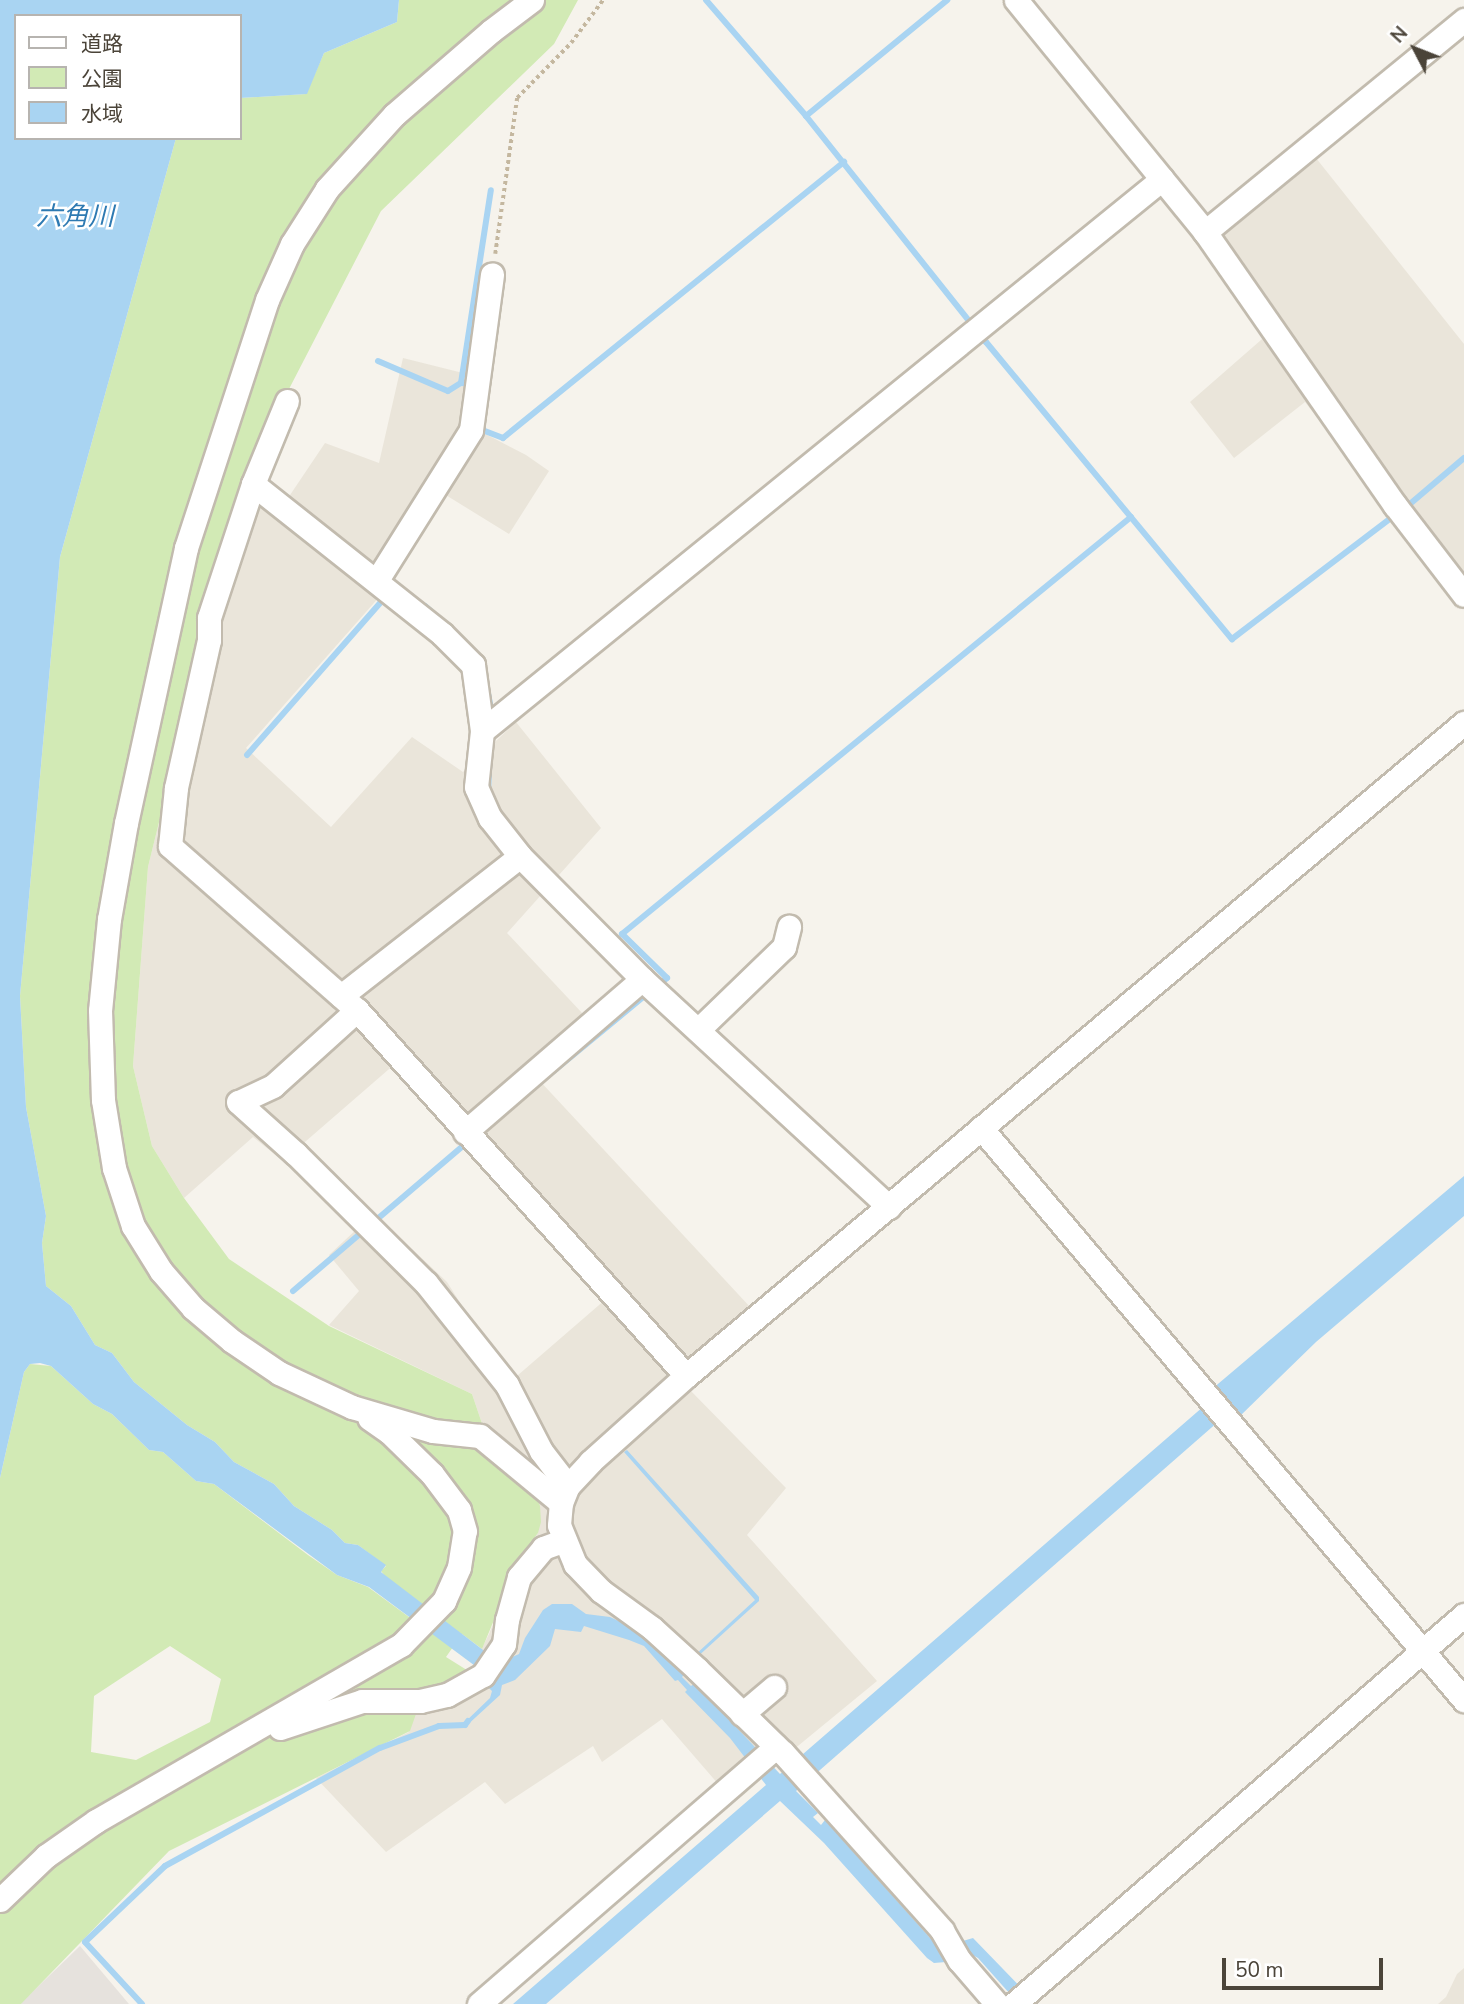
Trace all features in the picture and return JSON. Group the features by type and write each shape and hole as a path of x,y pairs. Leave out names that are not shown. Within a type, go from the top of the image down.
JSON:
{"street":[{"path":"532,0 491,31 394,115 327,189 287,255 267,300 186,548 109,919 100,1010 103,1100 114,1168 133,1226 161,1271 193,1308 232,1341 279,1373 352,1407 433,1431 480,1436 565,1494"},
{"path":"1016,0 1205,232 1401,512 1464,595"},
{"path":"1205,232 1464,20"},
{"path":"488,725 1162,179"},
{"path":"386,590 471,430 475,383 492,274"},
{"path":"287,401 253,484 209,618 209,640 176,788 176,817 170,846 349,1003 687,1376"},
{"path":"253,484 442,634 473,665 488,725 476,787 490,818 520,856 650,985 889,1207"},
{"path":"1464,723 687,1376 590,1462 565,1494 559,1525 575,1564 601,1591 690,1663 780,1750 942,1930 954,1952 1004,2000 1464,1615"},
{"path":"520,856 349,1003 273,1086 238,1102 371,1227 426,1283 507,1385 565,1494"},
{"path":"699,1029 784,947 789,927"},
{"path":"470,1137 650,985"},
{"path":"981,1128 1464,1700"},
{"path":"0,1900 46,1856 96,1821 401,1645 444,1601 459,1567 465,1531 459,1510 432,1474 389,1432 352,1407"},
{"path":"237,1742 362,1701 420,1701 447,1695 491,1666 504,1644 507,1620 519,1577 542,1548 565,1540"},
{"path":"742,1714 774,1687"},
{"path":"479,2004 744,1775 780,1750"}],"path":[{"path":"492,274 517,98 571,43 603,0"}],"shaded area":[{"path":"1312,153 1464,344 1464,607 1305,402 1234,458 1190,402 1269,333 1197,232"},
{"path":"403,358 463,373 472,427 526,455 549,471 509,534 436,489 380,579 388,587 246,748 331,827 412,737 463,772 516,722 601,828 507,933 599,1031 538,1079 765,1323 689,1389 786,1488 747,1535 877,1681 732,1800 662,1719 602,1762 593,1746 505,1804 485,1782 386,1852 316,1778 409,1732 422,1694 470,1672 489,1634 520,1557 538,1533 493,1456 472,1394 329,1325 359,1291 329,1255 374,1213 447,1282 510,1382 606,1299 396,1063 283,1161 253,1137 184,1198 152,1146 133,1066 148,867 244,476 286,501 325,443 379,463"},
{"path":"80,1946 129,2004 21,2004 22,2002"},
{"path":"1464,1968 1464,2004 1438,2004 1446,1997 1457,1974"}],"green space":[{"path":"399,0 578,0 554,44 381,211 244,476 148,867 133,1066 152,1146 184,1198 229,1259 329,1326 472,1394 493,1456 532,1485 540,1506 541,1522 538,1533 520,1557 482,1649 462,1634 446,1657 470,1672 462,1679 423,1694 410,1731 169,1851 21,2004 0,2004 0,1478 24,1372 30,1364 51,1366 93,1404 112,1414 149,1450 163,1452 196,1481 214,1484 337,1575 368,1587 428,1631 381,1571 386,1566 358,1545 345,1543 332,1530 294,1506 274,1484 234,1462 215,1442 187,1425 134,1382 112,1353 95,1345 71,1306 46,1286 42,1243 46,1216 26,1107 20,996 60,557 175,140 242,140 242,98 306,94 324,53 397,22","holes":["170,1646 221,1679 210,1722 136,1760 91,1752 94,1696"]}],"water":[{"name":"六角川","path":"0,0 399,0 397,22 324,53 307,94 242,98 242,14 14,14 14,140 175,140 60,557 20,996 26,1107 46,1216 42,1243 46,1286 71,1306 95,1345 112,1353 134,1382 187,1425 215,1442 234,1462 274,1484 294,1506 332,1530 345,1543 358,1545 386,1565 381,1572 504,1666 510,1658 519,1654 525,1638 543,1610 552,1604 572,1604 586,1614 610,1617 642,1632 682,1667 755,1600 624,1452 627,1450 759,1597 759,1601 684,1669 686,1672 682,1677 691,1686 695,1683 780,1774 1204,1406 1212,1389 1464,1176 1464,1216 1316,1342 1238,1418 1219,1421 796,1791 818,1813 813,1817 821,1825 825,1820 939,1948 973,1938 1037,2004 1019,2004 978,1958 969,1953 946,1962 934,1963 927,1958 824,1843 780,1801 546,2004 513,2004 766,1785 730,1738 685,1692 687,1690 678,1680 675,1681 644,1646 584,1626 581,1632 555,1629 550,1646 515,1680 502,1685 500,1695 464,1728 462,1725 490,1698 492,1691 487,1686 494,1680 369,1587 337,1575 214,1484 196,1481 163,1452 149,1450 112,1414 93,1404 51,1366 30,1364 24,1372 0,1478"}],"waterway":[{"path":"706,0 806,116 986,342 1232,639 1395,515"},
{"path":"806,116 947,0"},
{"path":"477,428 503,438 844,162"},
{"path":"474,384 461,383 491,190"},
{"path":"378,361 448,391 461,383"},
{"path":"1404,509 1464,458"},
{"path":"657,986 667,978 622,934 1131,517"},
{"path":"247,755 386,596"},
{"path":"425,606 456,633"},
{"path":"486,683 492,714"},
{"path":"488,794 490,746"},
{"path":"532,1089 648,993"},
{"path":"293,1291 470,1140"},
{"path":"142,2004 85,1942 165,1866 380,1748 439,1726 465,1725 468,1721"}]}
